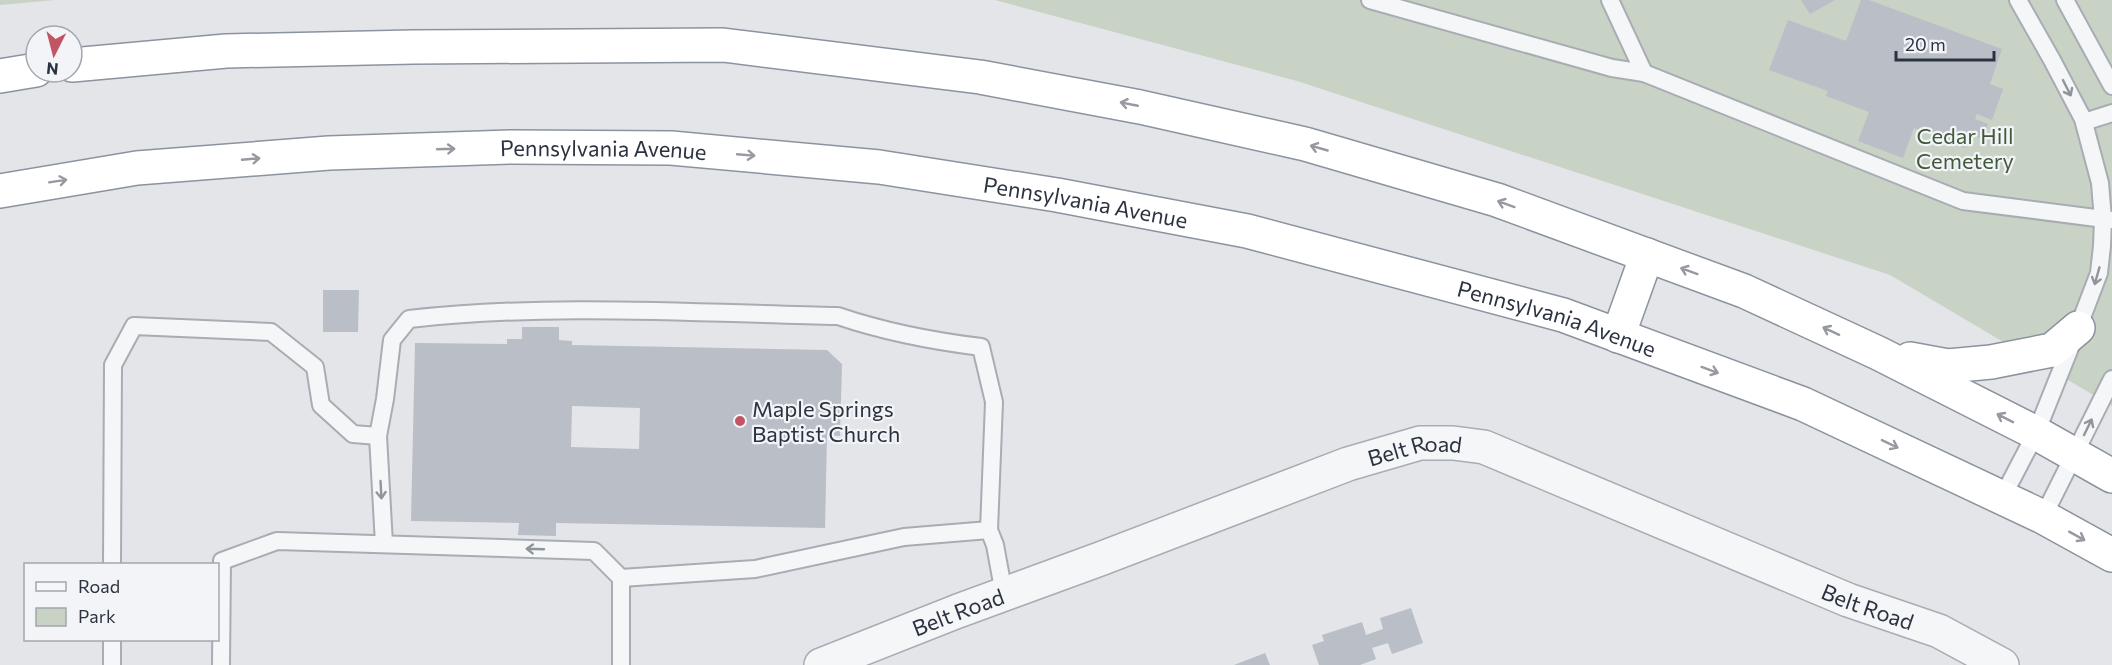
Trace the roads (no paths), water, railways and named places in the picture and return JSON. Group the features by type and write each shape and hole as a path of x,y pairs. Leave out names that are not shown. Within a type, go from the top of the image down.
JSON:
{"highway":[{"path":"84,64 226,51 412,47 735,47 980,77 1140,106 1294,141 1497,201 1744,291 1878,353 2036,433 2112,476"},
{"path":"0,76 24,72"},
{"name":"Pennsylvania Avenue","path":"0,190 137,168 329,153 511,147 671,148 868,166 1057,195 1247,231 1563,315 1803,404 2043,517 2112,555"},
{"path":"1618,336 1647,255"},
{"path":"1878,353 1948,366 1991,362 2052,350 2078,328"}],"street":[{"name":"Belt Road","path":"821,665 1348,464 1420,443 1454,443 1484,447 1848,600 1939,631 2002,665"}],"lane":[{"path":"1370,0 1612,68 1644,73 1963,201 2107,219"},
{"path":"1610,0 1644,73"},
{"path":"2002,498 2036,433 2100,273 2107,219 2084,122 2018,0"},
{"path":"2065,0 2112,86"},
{"path":"2084,122 2112,113"},
{"path":"384,544 378,436 392,340 409,319 460,313 564,311 838,315 875,329 922,340 981,347 994,402 989,530 995,545 1004,594"},
{"path":"112,563 112,364 134,326 271,332 315,367 321,405 353,434 378,436"},
{"path":"2043,517 2112,379"},
{"path":"621,578 755,569 904,537 989,530"},
{"path":"220,665 222,561 277,541 594,551 621,578 621,665"},
{"path":"112,641 112,665"}],"place":[{"name":"Maple Springs Baptist Church","path":"740,421"}],"park label":[{"name":"Cedar Hill Cemetery","path":"1965,148"}]}
